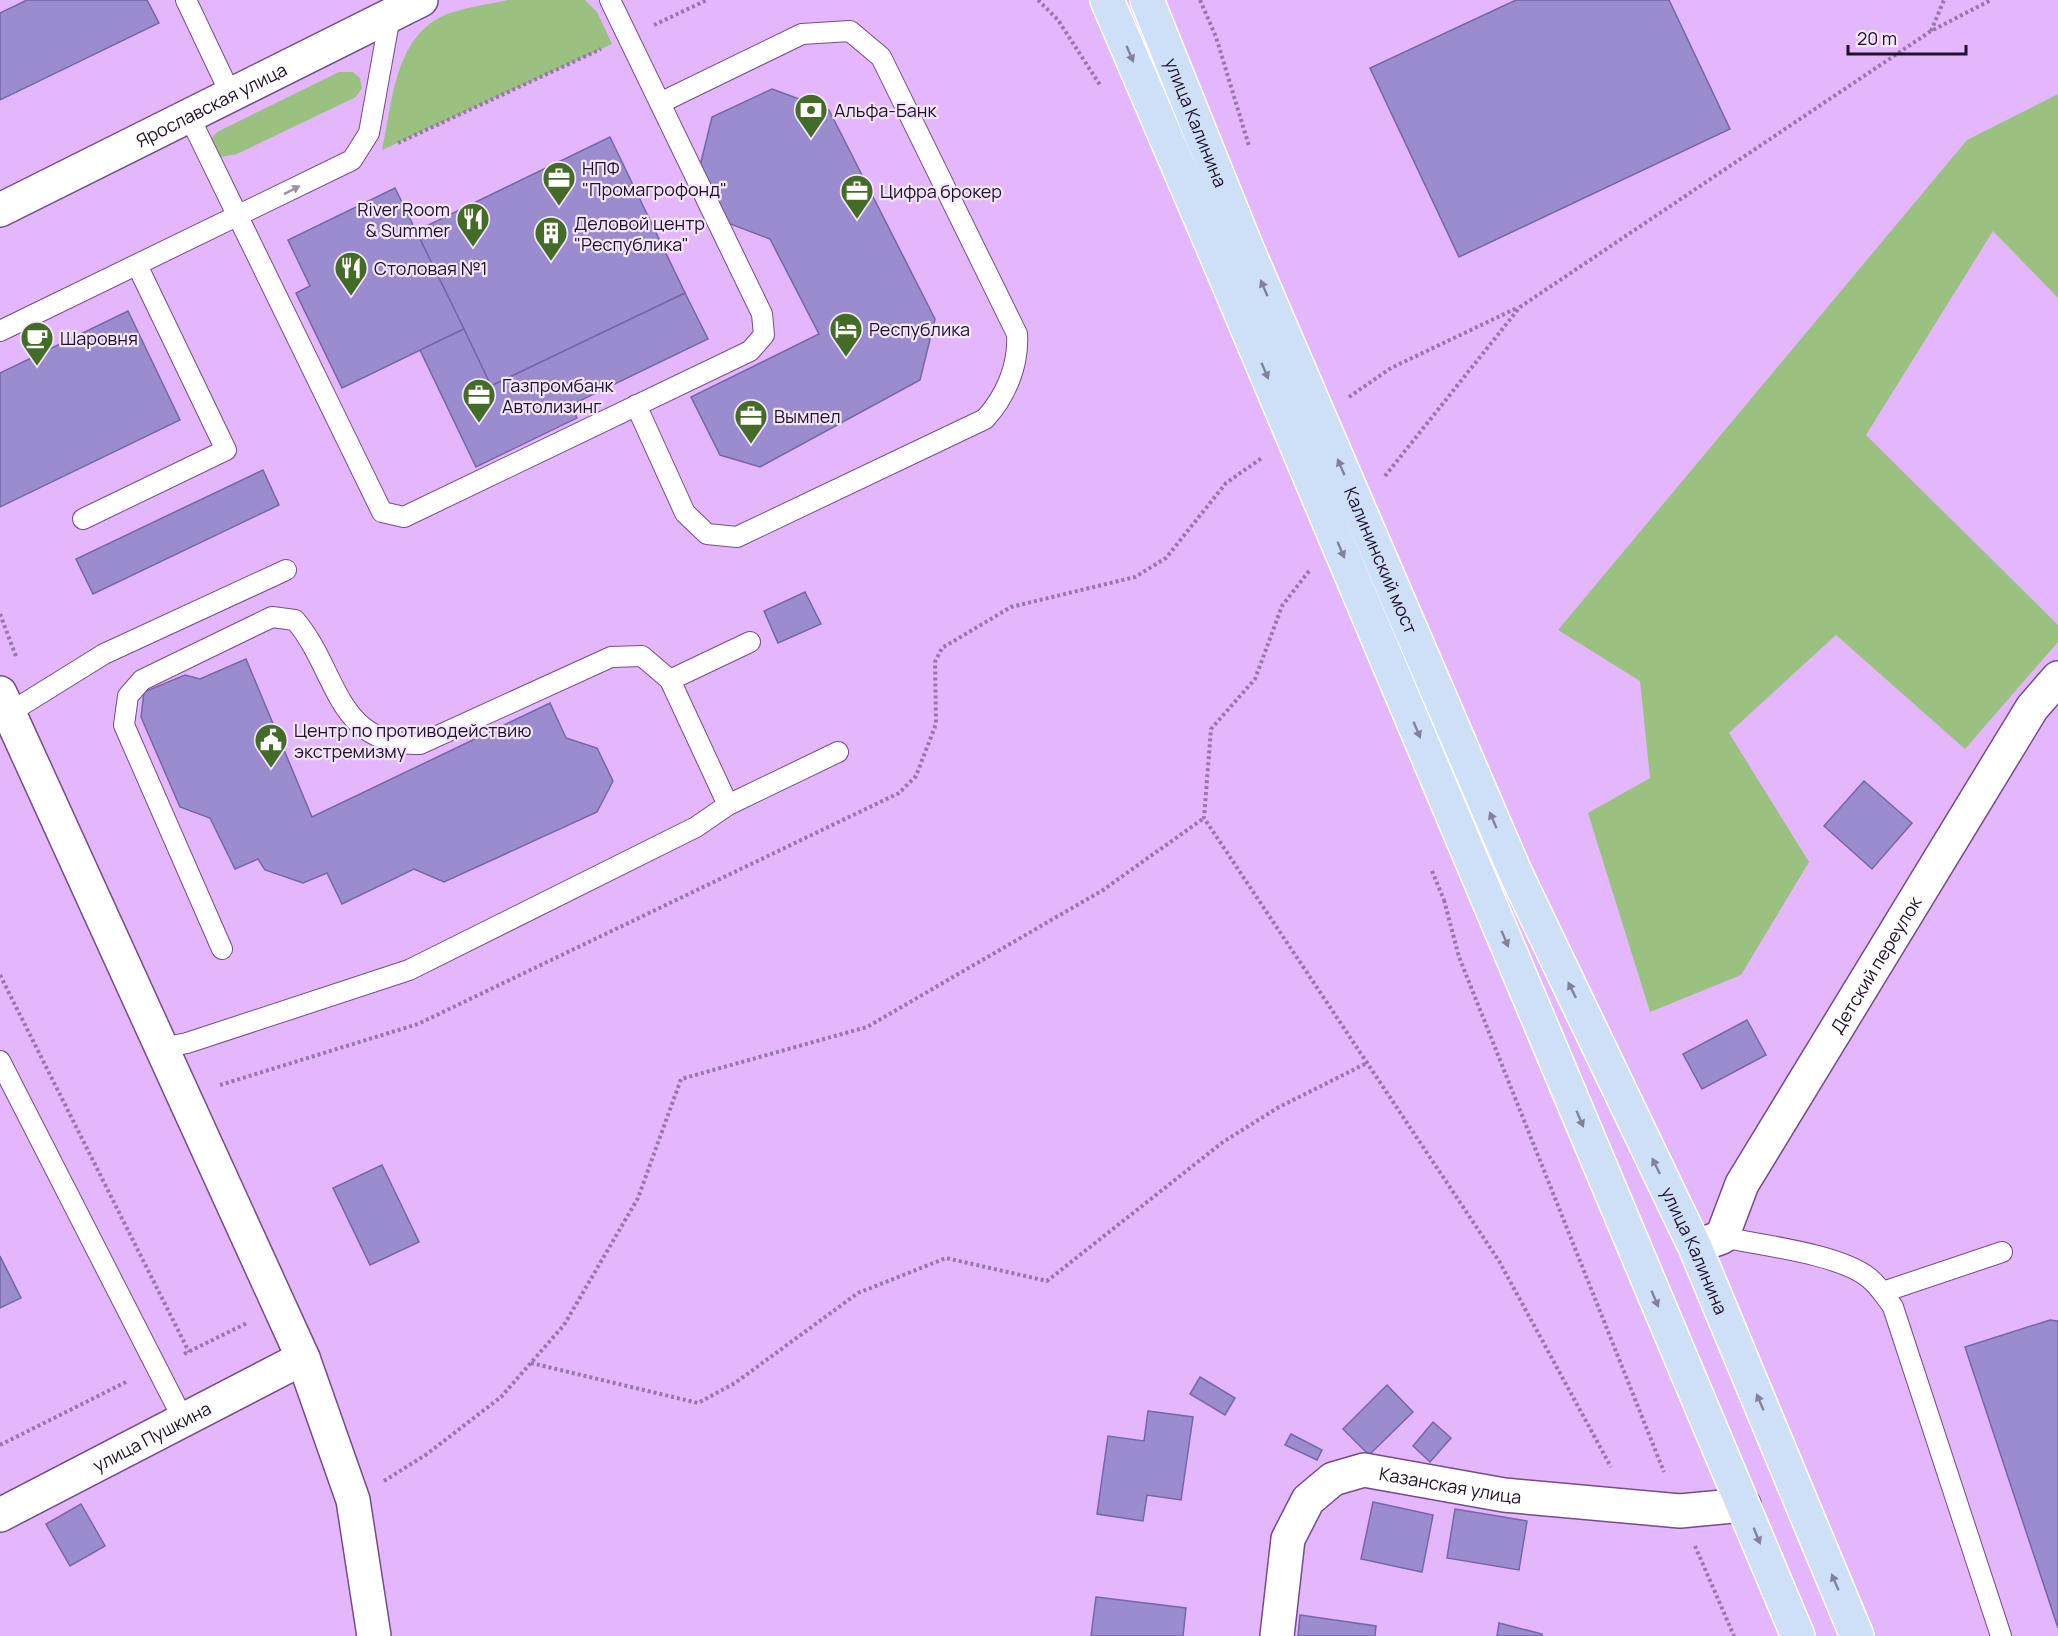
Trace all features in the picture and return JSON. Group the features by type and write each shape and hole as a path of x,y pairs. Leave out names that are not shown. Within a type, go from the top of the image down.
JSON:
{"main road":[{"path":"1107,0 1232,252"},
{"name":"улица Калинина","path":"1147,0 1232,252"},
{"name":"Калининский мост","path":"1232,252 1516,873"},
{"name":"Калининский мост","path":"1232,252 1482,885 1744,1505"},
{"name":"улица Калинина","path":"1516,873 1708,1242 1857,1636"},
{"path":"1744,1505 1798,1636"}],"street":[{"name":"Ярославская улица","path":"0,210 421,0"},
{"name":"Детский переулок","path":"1708,1242 2032,708 2058,678"},
{"path":"4,703 303,1358 353,1500 374,1636"},
{"name":"улица Пушкина","path":"0,1515 303,1358"},
{"name":"Казанская улица","path":"1277,1636 1288,1539 1308,1500 1332,1479 1364,1470 1504,1495 1633,1507 1680,1511 1744,1505"}],"lane":[{"path":"186,0 231,95"},
{"path":"189,116 382,512 404,517 750,351 764,335 762,314 610,0"},
{"path":"0,331 240,217 352,160 369,134 390,16"},
{"path":"636,405 685,513 707,534 737,537 985,419 999,404 1018,355 1017,334 881,57 849,31 802,34 660,103"},
{"path":"83,519 226,450 137,266"},
{"path":"4,703 286,570"},
{"path":"222,949 124,725 128,696 142,680 272,617 295,620 306,633 342,704 365,730 394,744 420,744 611,657 642,656 670,680 728,805"},
{"path":"670,680 750,642"},
{"path":"162,1048 187,1043 409,970 696,827 728,805 838,752"},
{"path":"0,1061 184,1421"},
{"path":"1708,1242 1845,1265 1870,1279 1882,1292 1893,1307 2001,1636"},
{"path":"1882,1292 2002,1252"}],"path":[{"path":"651,27 707,0"},
{"path":"1038,0 1058,20 1104,93"},
{"path":"1200,0 1216,37 1252,157"},
{"path":"1931,31 1944,0"},
{"path":"1342,402 1391,368 1520,307 1931,31 1991,0"},
{"path":"352,160 382,150 612,44"},
{"path":"1378,484 1520,307"},
{"path":"210,1088 418,1024 899,794 915,776 936,724 935,662 942,648 1011,608 1135,577 1166,558 1226,483 1265,456"},
{"path":"1311,568 1282,606 1256,679 1211,729 1204,818 1499,1261 1633,1507"},
{"path":"353,1500 427,1454 501,1396 564,1325 638,1198 681,1079 867,1026 1103,890 1204,818"},
{"path":"1444,900 1459,957 1669,1484"},
{"path":"0,975 189,1352"},
{"path":"531,1363 698,1403 735,1383 858,1293 946,1258 1047,1281 1223,1142 1279,1107 1367,1063"},
{"path":"1693,1541 1734,1636"}],"green space":[{"path":"508,0 585,0 597,12 612,44 382,150 399,71 417,36 431,23 450,13"},
{"path":"339,72 353,72 360,78 362,88 356,97 237,154 221,157 212,150 209,141 217,132"},
{"path":"2058,94 2058,298 1993,231 1866,435 2058,625 2058,642 1965,749 1836,635 1729,733 1809,862 1741,975 1650,1012 1588,813 1650,778 1640,681 1558,630 1967,140"}],"building":[{"path":"27,0 147,0 159,23 0,100 0,13"},
{"path":"1516,0 1669,0 1730,129 1459,257 1370,68"},
{"path":"772,89 829,110 935,319 920,380 760,467 720,455 691,397 819,334 770,239 725,222 699,170 712,117"},
{"name":"Деловой центр \"Республика\"","path":"610,137 685,293 491,386 416,231"},
{"path":"395,188 464,329 342,388 296,293 310,286 288,240"},
{"path":"685,293 708,339 571,405 577,418 476,467 420,350 464,329 491,386"},
{"path":"128,311 180,420 0,507 0,373"},
{"path":"263,470 279,505 93,594 76,559"},
{"path":"805,592 821,624 778,643 764,611"},
{"path":"246,659 312,817 550,703 566,738 597,748 613,781 597,812 444,882 414,869 342,904 327,873 303,883 265,870 258,859 235,869 210,818 180,807 141,717 144,692 185,675 200,679"},
{"path":"1864,781 1912,823 1872,869 1824,826"},
{"path":"1747,1020 1766,1055 1702,1089 1683,1054"},
{"path":"382,1165 419,1242 370,1265 333,1188"},
{"path":"0,1256 21,1298 0,1308"},
{"path":"2050,1320 2058,1321 2058,1628 1965,1347"},
{"path":"1200,1377 1235,1398 1225,1415 1190,1394"},
{"path":"1387,1385 1413,1412 1369,1455 1343,1429"},
{"path":"1148,1411 1193,1417 1181,1500 1147,1495 1143,1521 1097,1514 1108,1436 1144,1441"},
{"path":"1433,1422 1451,1438 1430,1462 1413,1446"},
{"path":"1291,1434 1322,1450 1317,1460 1285,1445"},
{"path":"1373,1502 1433,1515 1422,1572 1361,1559"},
{"path":"81,1504 105,1546 70,1566 46,1524"},
{"path":"1455,1509 1527,1521 1519,1570 1447,1558"},
{"path":"1096,1597 1186,1608 1183,1636 1091,1636"},
{"path":"1300,1615 1376,1626 1375,1636 1298,1636"},
{"path":"1499,1623 1542,1634 1542,1636 1497,1636"}],"place":[{"name":"Альфа-Банк","path":"811,139"},
{"name":"НПФ \"Промагрофонд\"","path":"559,207"},
{"name":"Цифра брокер","path":"857,220"},
{"name":"River Room & Summer","path":"473,248"},
{"name":"Деловой центр \"Республика\"","path":"551,262"},
{"name":"Столовая №1","path":"351,297"},
{"name":"Республика","path":"846,358"},
{"name":"Шаровня","path":"37,367"},
{"name":"Газпромбанк Автолизинг","path":"479,424"},
{"name":"Вымпел","path":"751,445"},
{"name":"Центр по противодействию экстремизму","path":"271,769"}]}
